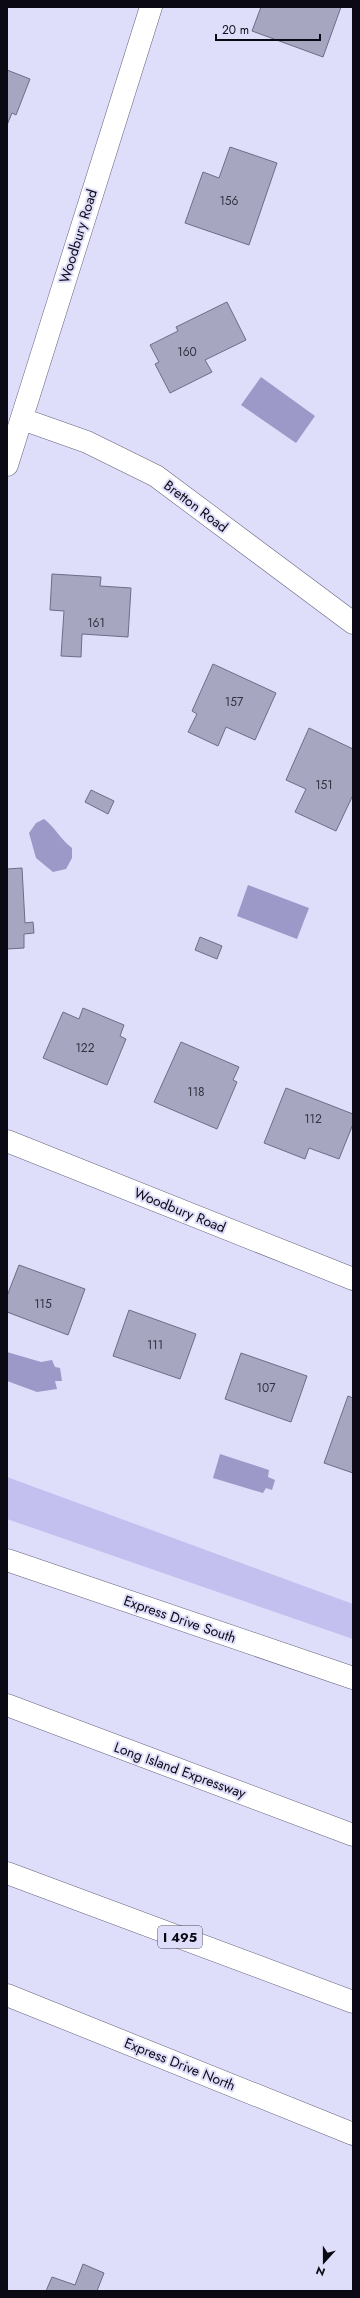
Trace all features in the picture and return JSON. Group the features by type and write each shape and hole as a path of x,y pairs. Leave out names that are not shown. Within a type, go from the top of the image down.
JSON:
{"main road":[{"name":"Woodbury Road","path":"7,465 151,7"},
{"name":"Bretton Road","path":"22,419 87,442 156,476 353,623"},
{"name":"Woodbury Road","path":"7,1141 353,1279"},
{"name":"Express Drive South","path":"7,1560 353,1678"},
{"name":"Long Island Expressway","path":"7,1705 353,1835"},
{"name":"I 495","path":"7,1873 353,2002"},
{"name":"Express Drive North","path":"7,1995 353,2134"}],"shaded area":[{"path":"261,377 315,416 296,443 241,405"},
{"path":"44,819 72,848 72,858 66,869 53,872 36,858 29,833 36,823"},
{"path":"248,885 309,908 297,939 237,916"},
{"path":"7,1352 41,1362 52,1360 55,1367 60,1368 62,1381 55,1381 57,1389 37,1392 7,1381"},
{"path":"220,1454 269,1470 268,1477 275,1480 272,1490 266,1488 263,1493 213,1478"},
{"path":"7,1477 353,1604 353,1639 7,1519"}],"building":[{"path":"261,7 341,7 323,57 252,31"},
{"path":"7,70 30,79 16,115 12,113 7,125"},
{"path":"230,147 277,163 249,245 185,223 203,172 219,178"},
{"path":"227,302 246,340 205,360 212,372 170,393 155,364 159,362 150,345 178,331 176,327"},
{"path":"52,574 101,577 100,586 131,588 128,637 82,634 81,657 61,656 64,611 50,610"},
{"path":"213,664 276,693 255,740 226,727 218,746 188,732 197,714 192,711"},
{"path":"309,728 353,749 353,795 336,831 295,812 306,789 286,780"},
{"path":"91,790 114,801 108,814 85,802"},
{"path":"22,868 25,923 33,922 34,933 24,934 24,948 7,949 7,869"},
{"path":"200,937 222,946 217,959 195,950"},
{"path":"83,1008 124,1025 120,1036 126,1039 107,1085 43,1058 63,1012 79,1019"},
{"path":"181,1042 239,1067 233,1080 237,1082 217,1129 154,1102"},
{"path":"286,1088 353,1114 353,1124 339,1159 309,1148 305,1159 264,1143"},
{"path":"19,1265 85,1289 68,1335 7,1312 7,1296"},
{"path":"129,1310 196,1334 180,1379 113,1356"},
{"path":"241,1353 307,1376 291,1422 225,1399"},
{"path":"348,1396 353,1398 353,1473 324,1463"},
{"path":"83,2264 104,2273 97,2291 46,2291 52,2277 75,2285"}]}
